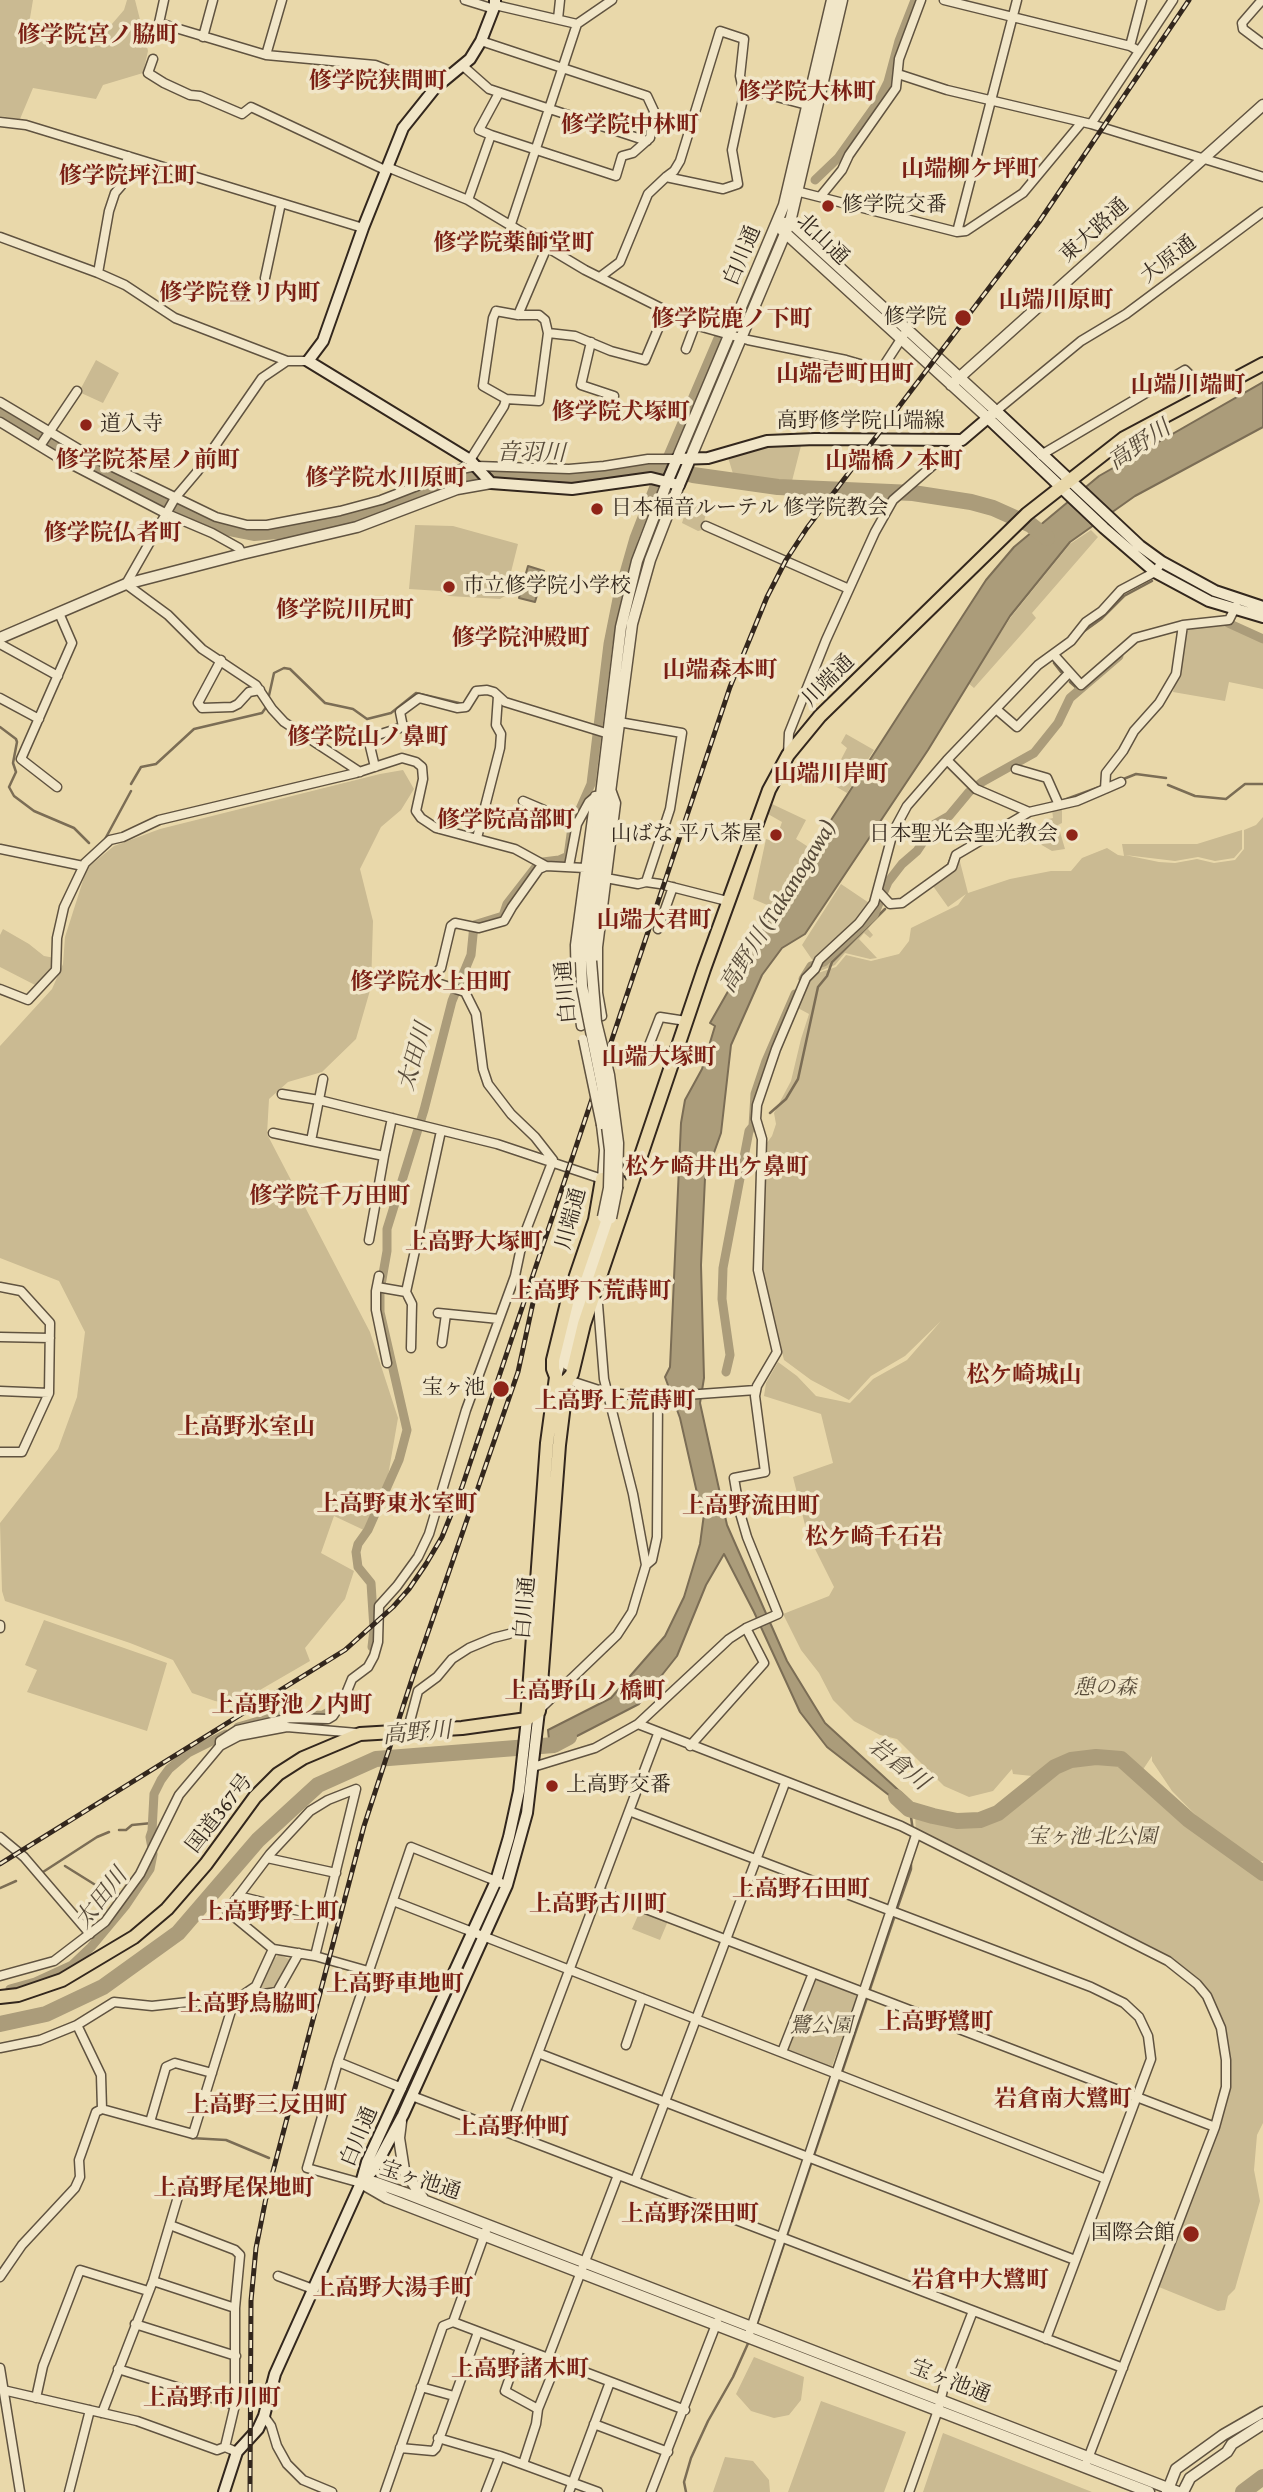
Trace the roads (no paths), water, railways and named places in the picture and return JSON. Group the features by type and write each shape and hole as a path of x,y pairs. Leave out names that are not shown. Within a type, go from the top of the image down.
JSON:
{"highway":[{"name":"川端通","path":"631,1183 602,1179 595,1220 556,1341 553,1370 561,1378 572,1374 584,1324 727,901 769,790 788,755 820,716 1027,514 1124,438 1263,364"},
{"name":"白川通","path":"533,1719 547,1443 561,1378"},
{"name":"国道367号","path":"0,1997 18,1995 62,1980 134,1937 167,1909 206,1864 255,1797 278,1774 303,1758 360,1734 462,1728 533,1719"}],"main road":[{"path":"490,482 475,465 309,361 323,341 363,228 403,128 435,88 463,66 481,41 495,5"},
{"name":"高野修学院山端線","path":"490,482 572,489 651,478 767,441 961,440 992,415"},
{"name":"北山通","path":"992,415 1041,455 1104,528 1158,567 1214,591 1263,617"},
{"name":"北山通","path":"992,415 1066,485 1113,520 1158,567"},
{"name":"北山通","path":"1236,605 1263,607"},
{"name":"白川通","path":"361,2183 367,2162 407,2092 479,1934 527,1813 533,1719"},
{"name":"白川通","path":"361,2183 374,2169 403,2115 407,2092"},
{"path":"224,2492 237,2452 258,2429 264,2416 275,2374 361,2183"}],"street":[{"path":"164,0 159,23 266,55 375,65 435,88"},
{"path":"203,37 213,0"},
{"path":"266,55 282,0"},
{"path":"465,0 577,24"},
{"path":"558,19 560,0"},
{"path":"511,224 577,24 612,0"},
{"name":"白川通","path":"676,469 741,338 790,222 807,105 832,0"},
{"name":"白川通","path":"603,793 615,721 621,627 636,561 777,223 793,191 842,0"},
{"path":"820,197 842,170 849,155 896,88 899,60 921,0"},
{"path":"944,0 1135,48"},
{"path":"957,232 1017,0"},
{"path":"1135,48 1142,0"},
{"path":"793,191 957,232 966,231 1024,193 1087,123 1135,48 1173,0"},
{"path":"1262,0 1242,23 1243,29 1263,44"},
{"path":"600,277 620,262 648,194 680,161 720,31 744,39 740,76 744,94 732,150 738,184 723,189 666,177"},
{"path":"481,41 647,96 653,111 650,138 632,153 622,156 616,176 479,130 499,93"},
{"path":"153,59 148,73 164,83 242,114 251,107 386,169 468,200 600,277 695,325 881,370 907,330"},
{"path":"463,66 489,89 647,141"},
{"path":"898,74 947,90 1087,123 1263,177"},
{"path":"743,88 807,105"},
{"name":"東大路通","path":"954,381 1263,105"},
{"path":"0,122 26,125 363,228"},
{"path":"468,200 491,135"},
{"path":"98,273 109,211 121,186 128,156"},
{"path":"265,278 281,203"},
{"name":"大原通","path":"992,415 1081,341 1126,314 1263,212"},
{"name":"北山通","path":"954,381 907,330 790,222 777,223 785,235 900,338 992,415"},
{"path":"0,237 125,285 174,318 287,361 309,361"},
{"path":"518,315 547,247"},
{"path":"548,333 575,336 645,360 666,310"},
{"path":"496,311 539,315 545,320 548,333 539,401 506,399 483,386 496,311"},
{"path":"686,349 695,325"},
{"path":"591,342 581,385 614,396"},
{"path":"126,584 175,498 197,472 262,378 287,361"},
{"path":"1041,455 1185,370 1208,393"},
{"path":"40,446 77,391"},
{"path":"475,465 487,429 506,399"},
{"path":"0,402 92,457 175,498 231,522 247,525 268,525 357,507 446,473 475,465 569,469 604,467 649,459 676,469"},
{"path":"0,422 71,465 165,513 212,533 239,548 242,554"},
{"path":"788,755 789,733 875,532 893,500 961,440"},
{"path":"0,638 126,584 357,527 457,489 490,482"},
{"path":"706,527 849,589"},
{"path":"531,1761 595,1748 638,1724 729,1639 778,1614 747,1537 734,1478 765,1472 756,1390 777,1352 758,1270 762,1139 757,1121 757,1105 781,1037 801,987 819,960 859,923 881,895 893,832 907,806 1038,665 1054,655 1121,590 1158,567"},
{"path":"126,584 168,615 202,649 256,685 284,722 360,772"},
{"path":"1054,655 1082,685 1135,638 1183,625 1229,620 1236,605"},
{"path":"57,787 21,759 72,643 59,613"},
{"path":"1105,789 1106,773 1134,732 1159,703 1176,674 1183,625"},
{"path":"0,644 58,676"},
{"path":"221,660 198,703 201,708 232,707 249,692 260,690"},
{"path":"996,709 1017,727 1069,673"},
{"path":"375,767 368,738 402,727 400,712 419,698 457,708 466,707 476,691 495,692 505,702 601,733"},
{"path":"477,838 500,747 501,734 496,725 498,696"},
{"path":"0,698 39,719"},
{"path":"615,721 682,733 670,810 646,882"},
{"name":"白川通","path":"561,1378 617,1188 618,1143 609,1075 596,1022 586,961 596,907 603,793 601,733 615,721"},
{"path":"0,989 28,1000 56,970 57,938 64,907 83,866 110,840 123,837 159,820 360,772 402,758 422,767 423,779 417,806 421,818 436,828 515,849 546,866"},
{"path":"947,760 975,788 1029,812"},
{"path":"1016,769 1047,778 1059,805"},
{"path":"881,895 890,904 902,903 952,867 956,855 1029,812 1077,801 1121,782"},
{"path":"569,866 577,824 589,802 603,793"},
{"path":"282,1094 319,1100 497,1144 602,1179 604,1150 576,990 575,945 585,868 603,793"},
{"path":"582,1030 601,1016 598,959 617,803 603,793"},
{"path":"523,801 577,824"},
{"path":"0,849 83,866"},
{"path":"220,1746 220,1741 237,1730 290,1718 328,1719 333,1716 352,1679 368,1667 374,1656 379,1606 418,1557 429,1534 466,1410 515,1276 523,1238 553,1160 488,1084 483,1069 476,1014 465,992 431,981 441,968 451,926 455,923 479,928 504,921 539,869 546,866 585,868"},
{"path":"606,878 673,887 727,901"},
{"path":"659,929 673,887"},
{"path":"674,1058 648,1048 660,1017 686,1021"},
{"path":"311,1141 323,1079"},
{"path":"369,1240 392,1118"},
{"path":"411,1348 412,1304 406,1292 441,1131"},
{"path":"273,1133 384,1156"},
{"path":"379,1276 376,1310 387,1363"},
{"path":"0,1287 21,1291 50,1323 49,1393 22,1452 0,1452"},
{"path":"377,1287 406,1292"},
{"path":"533,1719 617,1635 632,1612 646,1565 633,1494 608,1393 601,1354 598,1304 594,1296"},
{"path":"442,1343 442,1313 499,1319"},
{"path":"0,1337 50,1338"},
{"path":"561,1378 608,1393 661,1397 756,1390"},
{"path":"0,1391 49,1393"},
{"path":"646,1565 652,1560 657,1537 661,1397"},
{"path":"690,1746 764,1663 746,1628"},
{"path":"411,1730 410,1721 418,1691 437,1677 460,1653 509,1634"},
{"path":"638,1724 901,1826 1168,1961 1197,1984 1215,2012 1221,2028 1226,2060 1226,2087 1215,2127 1085,2468"},
{"path":"0,1976 54,1962 105,1922 125,1898 179,1795 220,1746 239,1736 287,1727 360,1734"},
{"path":"508,2133 658,1734"},
{"path":"635,2181 785,1783"},
{"path":"315,1956 356,1789 328,1800 310,1811 267,1858 227,1910 273,1949 315,1956 368,1971"},
{"path":"629,1811 1091,1987 1124,2003 1139,2017 1148,2036 1151,2059 1046,2339"},
{"path":"750,2332 916,1835"},
{"path":"0,1837 24,1857 90,1934"},
{"path":"361,2183 307,2168 338,2062 411,1847 501,1883"},
{"path":"267,1858 336,1873"},
{"path":"599,1891 1215,2127"},
{"path":"238,1896 324,1917"},
{"path":"393,1901 1106,2179"},
{"path":"0,2048 40,2040 77,2025 114,2002 152,2006 188,2001 234,2000 256,1986 273,1949"},
{"path":"247,1993 256,1995 277,1992 299,1953"},
{"path":"782,2052 813,1973"},
{"path":"626,2045 642,1998"},
{"path":"0,2277 22,2245 75,2188 80,2177 79,2160 96,2112 102,2109 193,2134 234,2000"},
{"path":"77,2025 101,2075 102,2109"},
{"path":"538,2053 1076,2260"},
{"path":"338,2062 508,2133 1123,2368"},
{"path":"150,2122 166,2067 175,2063 212,2073"},
{"path":"403,2115 399,2138 400,2154 404,2170 424,2200"},
{"path":"548,2358 618,2175"},
{"name":"宝ヶ池通","path":"361,2183 374,2182 488,2225 716,2325 750,2332 1174,2491"},
{"name":"宝ヶ池通","path":"361,2183 387,2198 484,2236 720,2314 750,2332"},
{"path":"102,2413 153,2281 180,2190"},
{"path":"170,2225 235,2250 240,2255 235,2308 235,2405 225,2447"},
{"path":"453,2322 488,2225"},
{"path":"36,2398 43,2366 80,2270 148,2291"},
{"path":"278,2276 313,2289"},
{"path":"153,2281 235,2308"},
{"path":"909,2492 973,2311"},
{"path":"651,2492 720,2314"},
{"path":"385,2492 443,2326 453,2322 685,2410"},
{"path":"135,2324 236,2356"},
{"path":"400,2448 433,2451 478,2332"},
{"path":"520,2348 505,2391 538,2409"},
{"path":"523,2464 537,2424 538,2409 557,2362"},
{"path":"0,2368 20,2492"},
{"path":"118,2369 235,2405"},
{"path":"569,2492 610,2382"},
{"path":"421,2387 454,2396"},
{"path":"3,2390 137,2421 217,2450 225,2447 237,2452"},
{"name":"宝ヶ池通","path":"939,2404 1085,2468 1149,2492"},
{"path":"69,2492 90,2410"},
{"path":"1174,2491 1176,2469 1223,2435 1263,2412"},
{"path":"264,2416 287,2464 303,2480 332,2492"},
{"path":"594,2424 667,2452"},
{"path":"1174,2491 1227,2452 1232,2444 1263,2424"},
{"path":"438,2438 500,2456 598,2492"},
{"path":"486,2492 500,2456"}],"water":[{"name":"高野川 (Takanogawa)","path":"1263,382 1263,427 1135,496 1070,542 1010,616 928,750 805,934 782,948 762,975 731,1045 721,1133 705,1178 701,1265 704,1378 700,1403 727,1525 787,1661 825,1723 907,1798 912,1813 827,1747 800,1712 724,1554 706,1585 677,1656 639,1704 550,1750 548,1730 611,1698 665,1636 684,1597 700,1544 704,1514 680,1418 665,1377 670,1367 681,1123 685,1100 702,1069 715,1026 710,1023 784,893 986,580 1014,547 1099,476"},
{"path":"528,566 544,571 535,602 519,598"}],"waterway":[{"name":"太田川","path":"815,180 838,158 878,102 888,82 899,41 915,0"},
{"name":"太田川","path":"661,472 719,336"},
{"name":"音羽川","path":"0,409 101,472 214,525 254,533 335,521 466,476 581,477 659,467 693,475 778,487 913,493 971,502 993,508 1031,525 1047,538"},
{"name":"太田川","path":"372,1647 374,1629 371,1583 358,1567 356,1552 399,1460 407,1430 380,1312 387,1229 424,1110 452,1001 471,955 474,925 503,916 507,904 535,868 543,862 568,856 572,827 591,784 608,644 618,594 634,538 655,484"},
{"path":"1083,632 1101,619 1124,596 1152,581"},
{"path":"1228,623 1263,639"},
{"path":"803,979 811,966 824,962 874,915 888,882 917,851 935,824 949,816 969,792 982,782 1034,753 1058,723 1070,698 1119,656"},
{"path":"1054,663 1061,672"},
{"path":"268,700 274,673 284,668 290,669 325,703 353,709 367,719 391,713 416,693 459,703"},
{"path":"1070,682 1079,690"},
{"path":"131,784 141,767 156,764 194,729 262,713 267,706"},
{"path":"0,727 17,742 13,763 16,772 9,787 14,796 34,811 74,828 89,843"},
{"path":"1121,780 1136,774 1166,778"},
{"path":"1168,785 1195,796 1226,799 1245,784 1263,784"},
{"path":"1061,801 1102,786"},
{"path":"104,841 131,791"},
{"path":"933,876 948,865 952,855"},
{"path":"770,1113 786,1099 798,1079 818,987 827,976 832,962 885,909"},
{"path":"726,1372 730,1355 722,1299 723,1268 749,1131 753,1126 755,1094 795,994"},
{"name":"太田川","path":"238,1727 276,1716 323,1715 334,1709 339,1701"},
{"name":"太田川","path":"10,1989 35,1982 72,1965 91,1947 126,1905 150,1869 153,1854 150,1837 154,1794 161,1780 169,1769 188,1753 226,1734"},
{"name":"高野川","path":"0,2024 46,2014 103,1987 178,1933 258,1840 318,1785 376,1759 554,1745 569,1737"},
{"name":"岩倉川","path":"896,1797 909,1809 933,1816 957,1821 980,1820 998,1813 1055,1767 1071,1760 1096,1757 1121,1759 1189,1820 1263,1873"},
{"path":"910,1810 913,1831"},
{"path":"119,1830 126,1830 132,1825 152,1823"},
{"path":"43,1872 109,1832"},
{"path":"897,1909 911,1869 911,1859"},
{"path":"65,1866 126,1904"},
{"path":"0,1888 16,1881"},
{"path":"756,2327 895,1915"},
{"path":"191,2138 226,2140 269,2158"},
{"path":"686,2492 684,2482 691,2458 750,2339"},
{"name":"岩倉川","path":"1243,2492 1263,2477"}],"railway":[{"path":"0,1864 345,1650 393,1607 426,1564 442,1537 462,1487 730,687 767,597 786,560 807,528 1039,222 1189,0"},
{"path":"250,2492 251,2301 256,2248 266,2198 364,1826 518,1372 534,1298"}],"place":[{"name":"修学院交番","path":"828,206"},
{"name":"修学院","path":"963,318"},
{"name":"道入寺","path":"86,425"},
{"name":"日本福音ルーテル 修学院教会","path":"597,509"},
{"name":"市立修学院小学校","path":"449,587"},
{"name":"山ばな 平八茶屋","path":"776,835"},
{"name":"日本聖光会聖光教会","path":"1072,835"},
{"name":"宝ヶ池","path":"501,1389"},
{"name":"上高野交番","path":"552,1786"},
{"name":"国際会館","path":"1191,2234"}],"district":[{"name":"修学院宮ノ脇町","path":"98,36"},
{"name":"修学院狭間町","path":"378,82"},
{"name":"修学院大林町","path":"807,93"},
{"name":"修学院中林町","path":"630,126"},
{"name":"山端柳ケ坪町","path":"970,170"},
{"name":"修学院坪江町","path":"128,177"},
{"name":"修学院薬師堂町","path":"514,244"},
{"name":"修学院登リ内町","path":"240,294"},
{"name":"山端川原町","path":"1056,301"},
{"name":"修学院鹿ノ下町","path":"732,320"},
{"name":"山端壱町田町","path":"845,375"},
{"name":"山端川端町","path":"1188,386"},
{"name":"修学院犬塚町","path":"621,413"},
{"name":"修学院茶屋ノ前町","path":"148,461"},
{"name":"山端橋ノ本町","path":"894,462"},
{"name":"修学院水川原町","path":"386,479"},
{"name":"修学院仏者町","path":"113,534"},
{"name":"修学院川尻町","path":"345,611"},
{"name":"修学院沖殿町","path":"521,639"},
{"name":"山端森本町","path":"720,671"},
{"name":"修学院山ノ鼻町","path":"368,738"},
{"name":"山端川岸町","path":"831,775"},
{"name":"修学院高部町","path":"506,821"},
{"name":"山端大君町","path":"654,921"},
{"name":"修学院水上田町","path":"431,983"},
{"name":"山端大塚町","path":"659,1058"},
{"name":"松ケ崎井出ケ鼻町","path":"717,1168"},
{"name":"修学院千万田町","path":"330,1197"},
{"name":"上高野大塚町","path":"474,1243"},
{"name":"上高野下荒蒔町","path":"591,1292"},
{"name":"松ケ崎城山","path":"1024,1376"},
{"name":"上高野上荒蒔町","path":"615,1402"},
{"name":"上高野氷室山","path":"246,1428"},
{"name":"上高野東氷室町","path":"397,1505"},
{"name":"上高野流田町","path":"751,1507"},
{"name":"松ケ崎千石岩","path":"874,1538"},
{"name":"上高野山ノ橋町","path":"585,1692"},
{"name":"上高野池ノ内町","path":"292,1706"},
{"name":"上高野石田町","path":"801,1890"},
{"name":"上高野古川町","path":"598,1905"},
{"name":"上高野野上町","path":"270,1913"},
{"name":"上高野車地町","path":"395,1985"},
{"name":"上高野鳥脇町","path":"249,2005"},
{"name":"上高野鷺町","path":"936,2023"},
{"name":"岩倉南大鷺町","path":"1063,2100"},
{"name":"上高野三反田町","path":"267,2106"},
{"name":"上高野仲町","path":"512,2128"},
{"name":"上高野尾保地町","path":"234,2189"},
{"name":"上高野深田町","path":"690,2215"},
{"name":"岩倉中大鷺町","path":"980,2281"},
{"name":"上高野大湯手町","path":"393,2289"},
{"name":"上高野諸木町","path":"520,2370"},
{"name":"上高野市川町","path":"212,2399"}],"park label":[{"name":"憩の森","path":"1105,1689"},
{"name":"宝ヶ池 北公園","path":"1092,1838"},
{"name":"鷺公園","path":"821,2027"}]}
